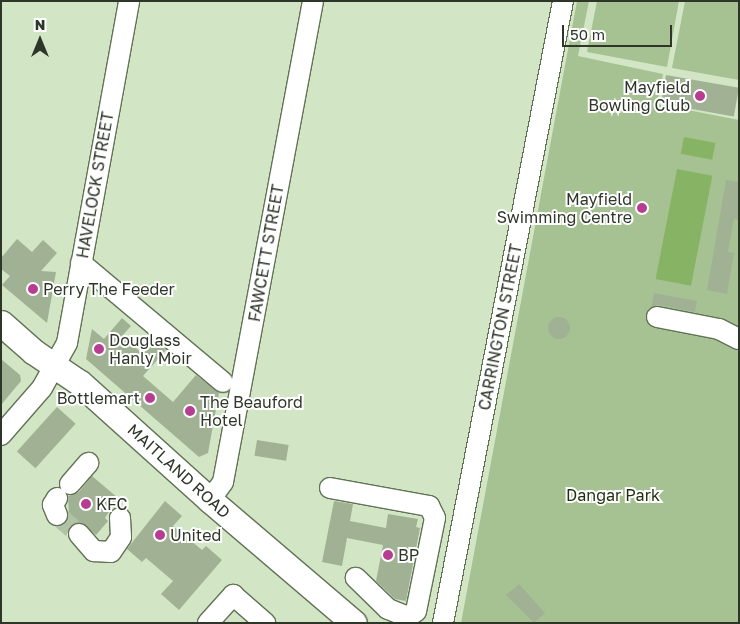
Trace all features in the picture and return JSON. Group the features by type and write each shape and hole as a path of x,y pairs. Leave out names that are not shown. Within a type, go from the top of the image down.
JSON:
{"main road":[{"name":"MAITLAND ROAD","path":"1,324 137,432 210,500 354,623"}],"street":[{"name":"HAVELOCK STREET","path":"1,435 42,388 67,343 129,1"},
{"name":"FAWCETT STREET","path":"210,500 224,482 313,1"},
{"name":"CARRINGTON STREET","path":"443,623 562,1"},
{"path":"81,263 224,382"},
{"path":"657,317 720,329 739,340"},
{"path":"61,499 88,464"},
{"path":"330,488 429,506 435,518 416,611 408,617 388,609 356,578"},
{"path":"79,534 94,552 111,552 121,537 120,518"},
{"path":"208,623 233,595 265,623"}],"green space":[{"name":"Dangar Park","path":"577,1 589,1 578,56 663,74 657,104 739,120 739,623 461,623"},
{"path":"597,1 679,1 667,67 587,52"},
{"path":"685,1 739,1 739,80 672,68"}],"shaded area":[{"path":"684,137 715,143 712,160 681,154"},
{"path":"677,169 712,176 691,286 656,279"}],"building":[{"name":"Mayfield Bowling Club","path":"666,75 739,88 734,116 661,104"},
{"path":"726,180 739,182 739,220 734,219 728,252 734,253 727,294 707,290"},
{"path":"17,239 32,252 43,240 57,253 41,271 56,272 47,323 2,285 10,276 1,269 1,258"},
{"path":"654,293 697,301 695,312 659,305 651,307"},
{"path":"559,317 567,320 570,328 567,336 559,339 551,336 548,328 551,320"},
{"path":"122,318 131,326 122,336 143,354 155,340 166,350 143,376 173,402 196,375 219,393 208,453 199,457 86,359 92,329 104,339"},
{"path":"1,359 20,375 21,381 1,405"},
{"path":"57,407 76,424 35,468 17,452"},
{"path":"257,440 289,445 286,461 254,456"},
{"name":"KFC","path":"92,476 118,498 105,518 108,521 96,535 82,523 72,525 68,530 62,526 69,517 68,496 79,492"},
{"path":"165,501 182,516 173,526 202,550 206,546 222,560 179,610 161,594 173,581 146,558 142,562 127,549"},
{"path":"334,501 353,504 350,521 386,528 388,514 418,519 416,527 420,528 406,601 395,599 376,581 383,545 347,538 342,566 322,562"},
{"path":"519,584 545,613 534,623 506,595"}],"tunnel":[{"path":"57,515 79,534"}],"place":[{"name":"Mayfield Bowling Club","path":"700,96"},
{"name":"Mayfield Swimming Centre","path":"642,208"},
{"name":"Perry The Feeder","path":"33,289"},
{"name":"Douglass Hanly Moir","path":"99,349"},
{"name":"Bottlemart","path":"150,398"},
{"name":"The Beauford Hotel","path":"190,411"},
{"name":"KFC","path":"86,504"},
{"name":"United","path":"160,535"},
{"name":"BP","path":"388,555"}]}
